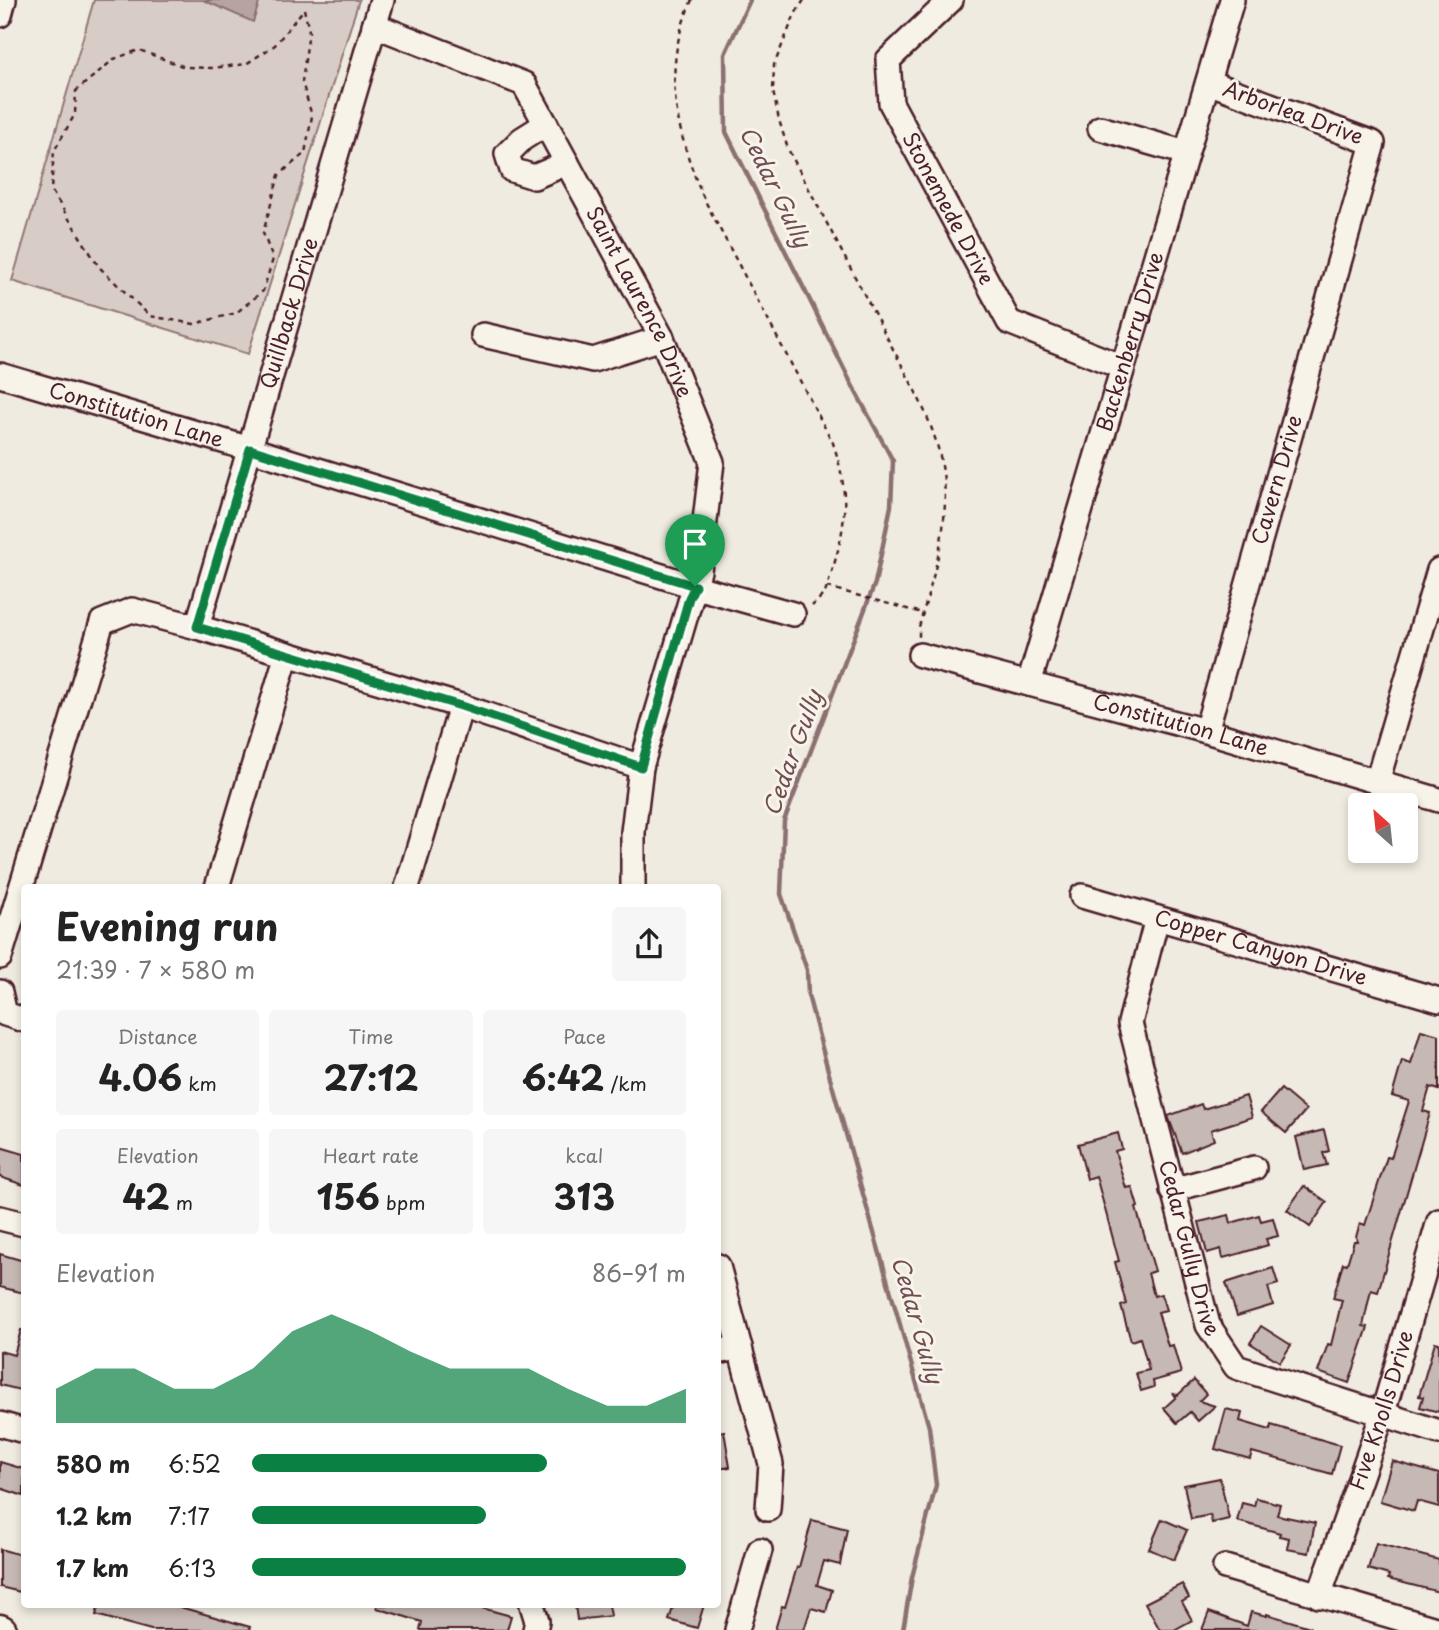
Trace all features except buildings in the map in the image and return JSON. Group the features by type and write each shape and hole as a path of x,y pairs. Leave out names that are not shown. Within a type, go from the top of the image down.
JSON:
{"street":[{"path":"0,15 4,0"},
{"name":"Quillback Drive","path":"197,627 382,0"},
{"name":"Stonemede Drive","path":"951,0 888,60 891,103 1009,322 1122,368"},
{"name":"Backenberry Drive","path":"1029,684 1232,0"},
{"name":"Saint Laurence Drive","path":"374,25 524,84 662,338 712,462 699,571 641,767 633,832 633,884"},
{"name":"Arborlea Drive","path":"1208,82 1373,143 1348,230"},
{"path":"546,124 522,139 507,154 512,170 534,177 567,163"},
{"path":"1100,128 1186,153"},
{"name":"Cavern Drive","path":"1206,731 1348,230"},
{"path":"484,335 593,360 662,338"},
{"name":"Constitution Lane","path":"0,375 695,586 803,610"},
{"path":"1377,782 1439,570"},
{"path":"22,884 102,622 132,610 461,706 641,767"},
{"name":"Constitution Lane","path":"919,646 1029,684 1206,731 1439,800"},
{"path":"218,884 287,654"},
{"path":"408,884 461,706"},
{"path":"0,957 21,889"},
{"name":"Copper Canyon Drive","path":"1082,896 1439,1000"},
{"name":"Cedar Gully Drive","path":"1157,918 1130,1023 1208,1325 1236,1367 1439,1433"},
{"path":"0,992 5,1014 21,1019"},
{"path":"1172,1190 1254,1168"},
{"path":"0,1218 21,1223"},
{"name":"Five Knolls Drive","path":"1319,1596 1382,1416 1439,1221"},
{"path":"721,1289 729,1350 771,1464 768,1509"},
{"path":"0,1424 21,1430"},
{"path":"737,1630 760,1550"},
{"path":"1225,1567 1439,1630"},
{"path":"533,1608 537,1622 535,1630"}],"path":[{"path":"692,0 674,58 673,90 688,161 704,199 833,443 843,472 845,522 827,587 825,593 803,610"},
{"path":"804,0 794,13 774,65 774,91 779,120 788,149 928,417 944,484 944,515 938,556 922,614 919,646"},
{"path":"304,9 309,31 302,82 312,116 305,153 279,175 263,233 273,259 263,291 236,313 194,324 150,316 99,267 51,190 54,151 75,114 76,92 114,59 139,50 186,66 212,68 246,64 275,45 304,9"},
{"path":"827,587 922,614"}],"shaded area":[{"path":"94,0 359,0 248,354 12,281"},
{"path":"203,0 260,0 253,22"}],"waterway":[{"name":"Cedar Gully","path":"750,0 725,54 726,132 850,381 893,461 891,506 875,583 784,821 781,894 807,970 808,995 829,1074 929,1427 936,1485 912,1577 903,1630"}],"route":[{"path":"250,449 695,586 689,598 641,767 461,706 197,627 250,449"}]}
